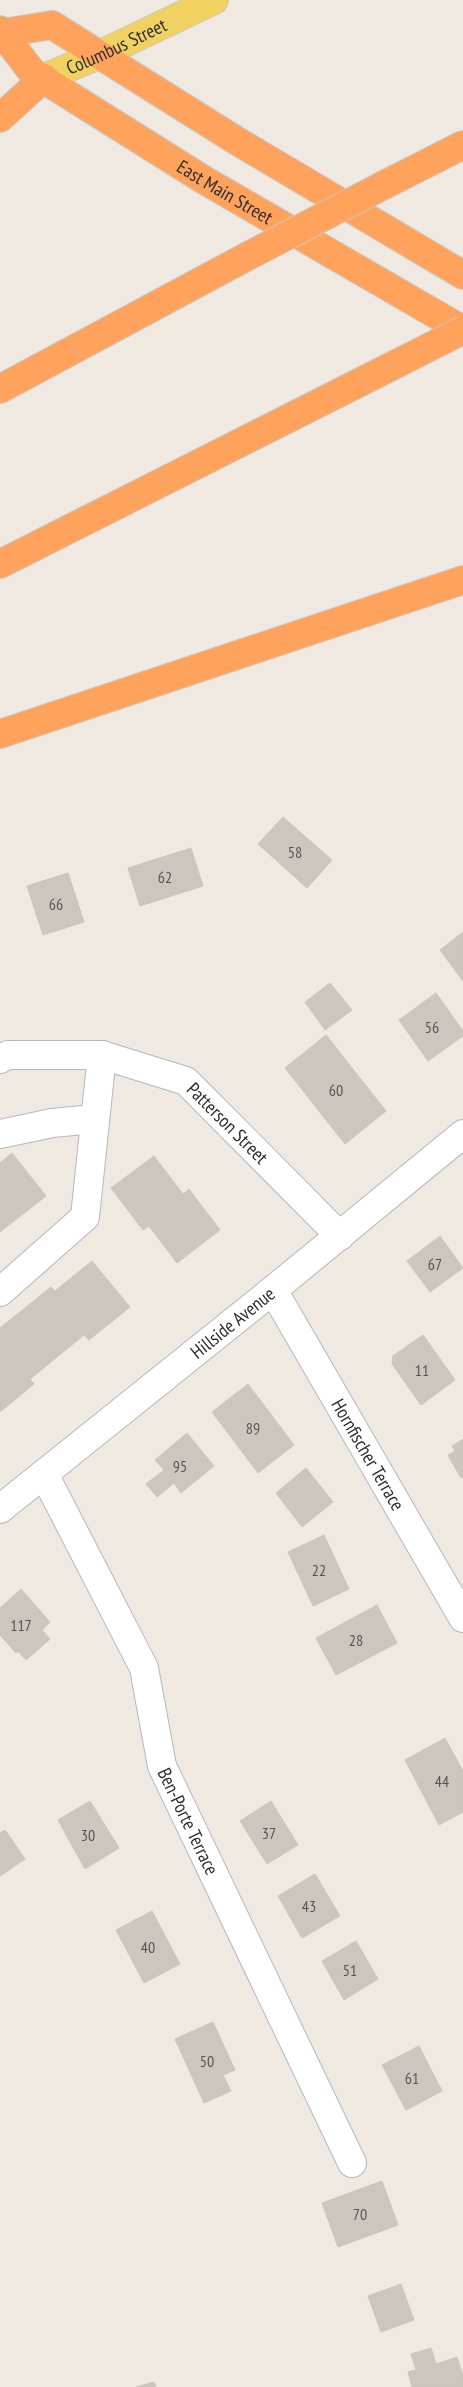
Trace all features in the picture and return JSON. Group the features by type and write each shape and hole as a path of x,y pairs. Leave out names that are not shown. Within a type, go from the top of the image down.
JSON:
{"highway":[{"name":"East Main Street","path":"463,275 237,141 52,25 2,31 32,72 204,180 463,330"},
{"path":"0,118 44,78"},
{"path":"0,389 248,256 463,145"},
{"path":"0,564 463,330"},
{"path":"0,734 463,580"}],"main road":[{"name":"Columbus Street","path":"44,78 99,55 214,0"}],"street":[{"name":"Patterson Street","path":"0,1059 8,1055 102,1055 186,1081 340,1236"},
{"path":"0,1292 85,1217 102,1055"},
{"path":"0,1134 52,1122 95,1119"},
{"name":"Hillside Avenue","path":"0,1509 340,1236 463,1134"},
{"name":"Hornfischer Terrace","path":"273,1290 463,1618"},
{"name":"Ben-Porte Terrace","path":"44,1474 144,1668 162,1766 352,2163"}],"building":[{"path":"283,817 332,860 307,888 258,844"},
{"path":"191,848 203,886 140,906 128,868"},
{"path":"68,873 84,922 43,935 27,886"},
{"path":"463,932 463,981 440,950"},
{"path":"330,983 352,1010 325,1030 305,1002"},
{"path":"436,993 463,1031 463,1036 428,1061 399,1020"},
{"path":"326,1035 386,1111 345,1144 285,1068"},
{"path":"12,1153 46,1196 0,1232 0,1163"},
{"path":"154,1156 183,1194 189,1189 220,1230 177,1263 149,1226 143,1230 111,1188"},
{"path":"440,1236 463,1268 430,1292 407,1261"},
{"path":"92,1261 130,1307 89,1340 84,1335 30,1379 34,1384 0,1412 0,1328 51,1287 55,1291"},
{"path":"423,1335 455,1380 421,1405 392,1364 393,1356"},
{"path":"248,1384 294,1445 258,1473 212,1412"},
{"path":"187,1433 214,1466 181,1493 174,1483 157,1497 146,1484 164,1470 155,1460"},
{"path":"463,1439 463,1477 461,1478 448,1455 455,1451 452,1446"},
{"path":"306,1468 333,1502 302,1527 276,1493"},
{"path":"324,1535 349,1589 313,1606 288,1552"},
{"path":"21,1589 50,1622 42,1630 50,1639 26,1660 18,1651 16,1653 0,1635 0,1608"},
{"path":"377,1605 397,1643 336,1675 316,1638"},
{"path":"445,1738 463,1771 463,1812 439,1825 405,1760"},
{"path":"90,1801 119,1848 85,1869 58,1820"},
{"path":"271,1801 298,1845 267,1864 240,1821"},
{"path":"5,1830 25,1859 0,1876 0,1833"},
{"path":"315,1874 340,1916 302,1938 278,1896"},
{"path":"152,1911 180,1964 144,1983 116,1930"},
{"path":"356,1941 378,1979 344,2000 322,1961"},
{"path":"213,2022 235,2070 223,2075 231,2091 204,2103 175,2039"},
{"path":"419,2046 442,2091 406,2110 382,2065"},
{"path":"382,2181 398,2225 338,2247 322,2203"},
{"path":"401,2284 414,2320 381,2332 368,2296"},
{"path":"431,2348 436,2364 457,2357 463,2376 463,2387 412,2387 408,2372 416,2370 411,2354"},
{"path":"154,2382 156,2387 136,2387"}]}
